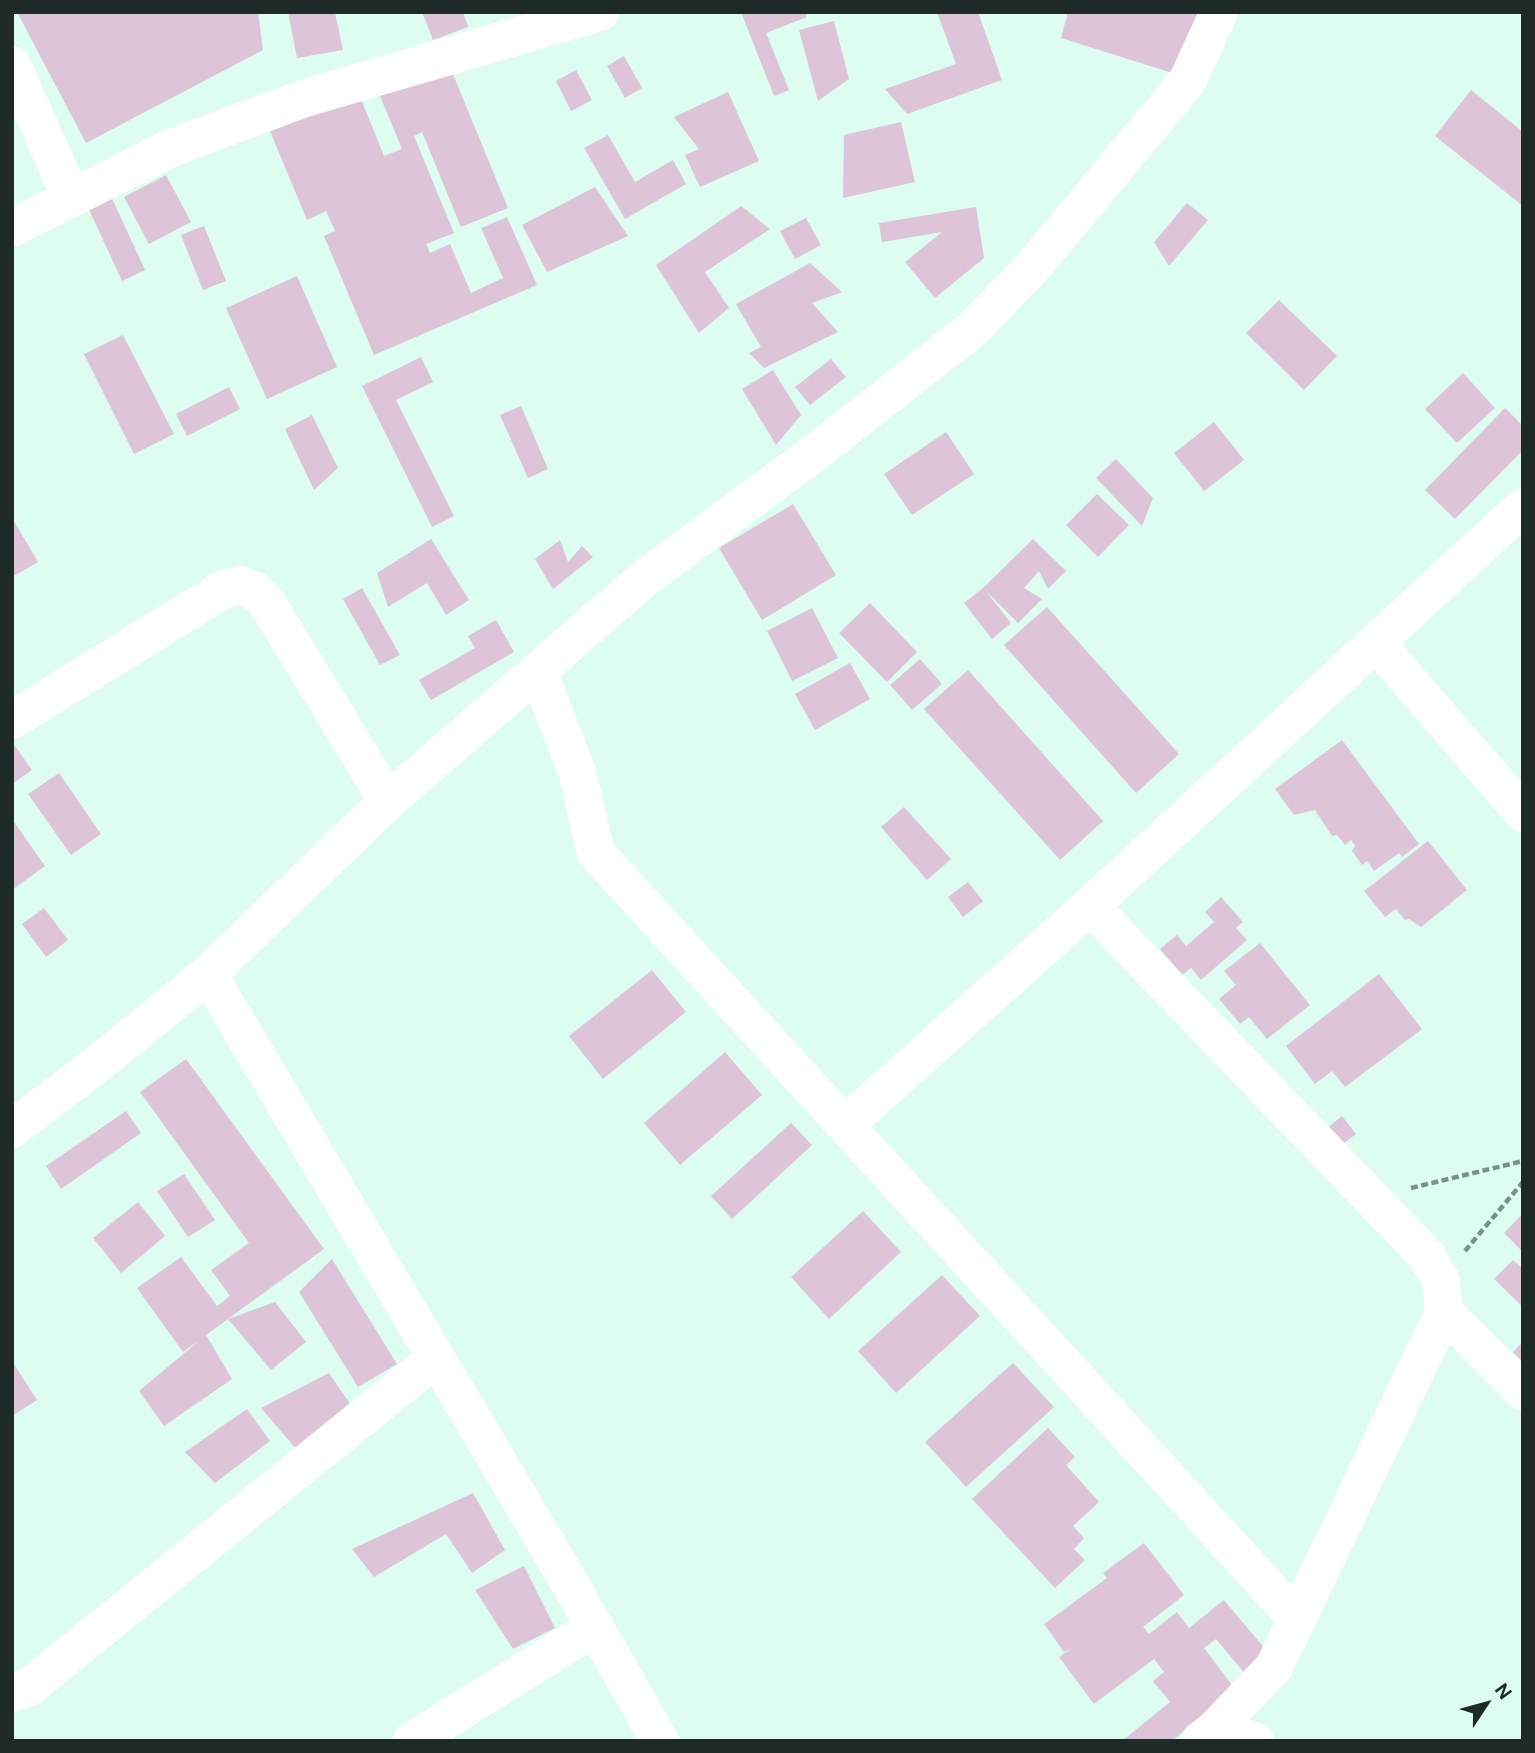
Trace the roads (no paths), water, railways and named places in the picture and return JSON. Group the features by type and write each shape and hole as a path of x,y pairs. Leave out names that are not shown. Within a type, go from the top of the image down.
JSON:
{"street":[{"path":"12,228 171,148 305,98 600,12"},
{"path":"17,1116 208,974 388,801 645,578 813,454 974,328 1037,262 1188,80 1219,12"},
{"path":"12,65 71,197"},
{"path":"845,1125 1090,906 1523,507"},
{"path":"12,720 224,589 240,585 255,591 267,603 388,801"},
{"path":"1376,643 1523,813"},
{"path":"538,671 577,772 596,853 1298,1620"},
{"path":"1090,906 1427,1256 1443,1297 1523,1391"},
{"path":"208,974 660,1741"},
{"path":"1207,1735 1274,1667 1298,1620 1443,1297"},
{"path":"12,1693 28,1688 436,1358"},
{"path":"412,1741 594,1627"},
{"path":"1207,1735 1255,1741"}]}
